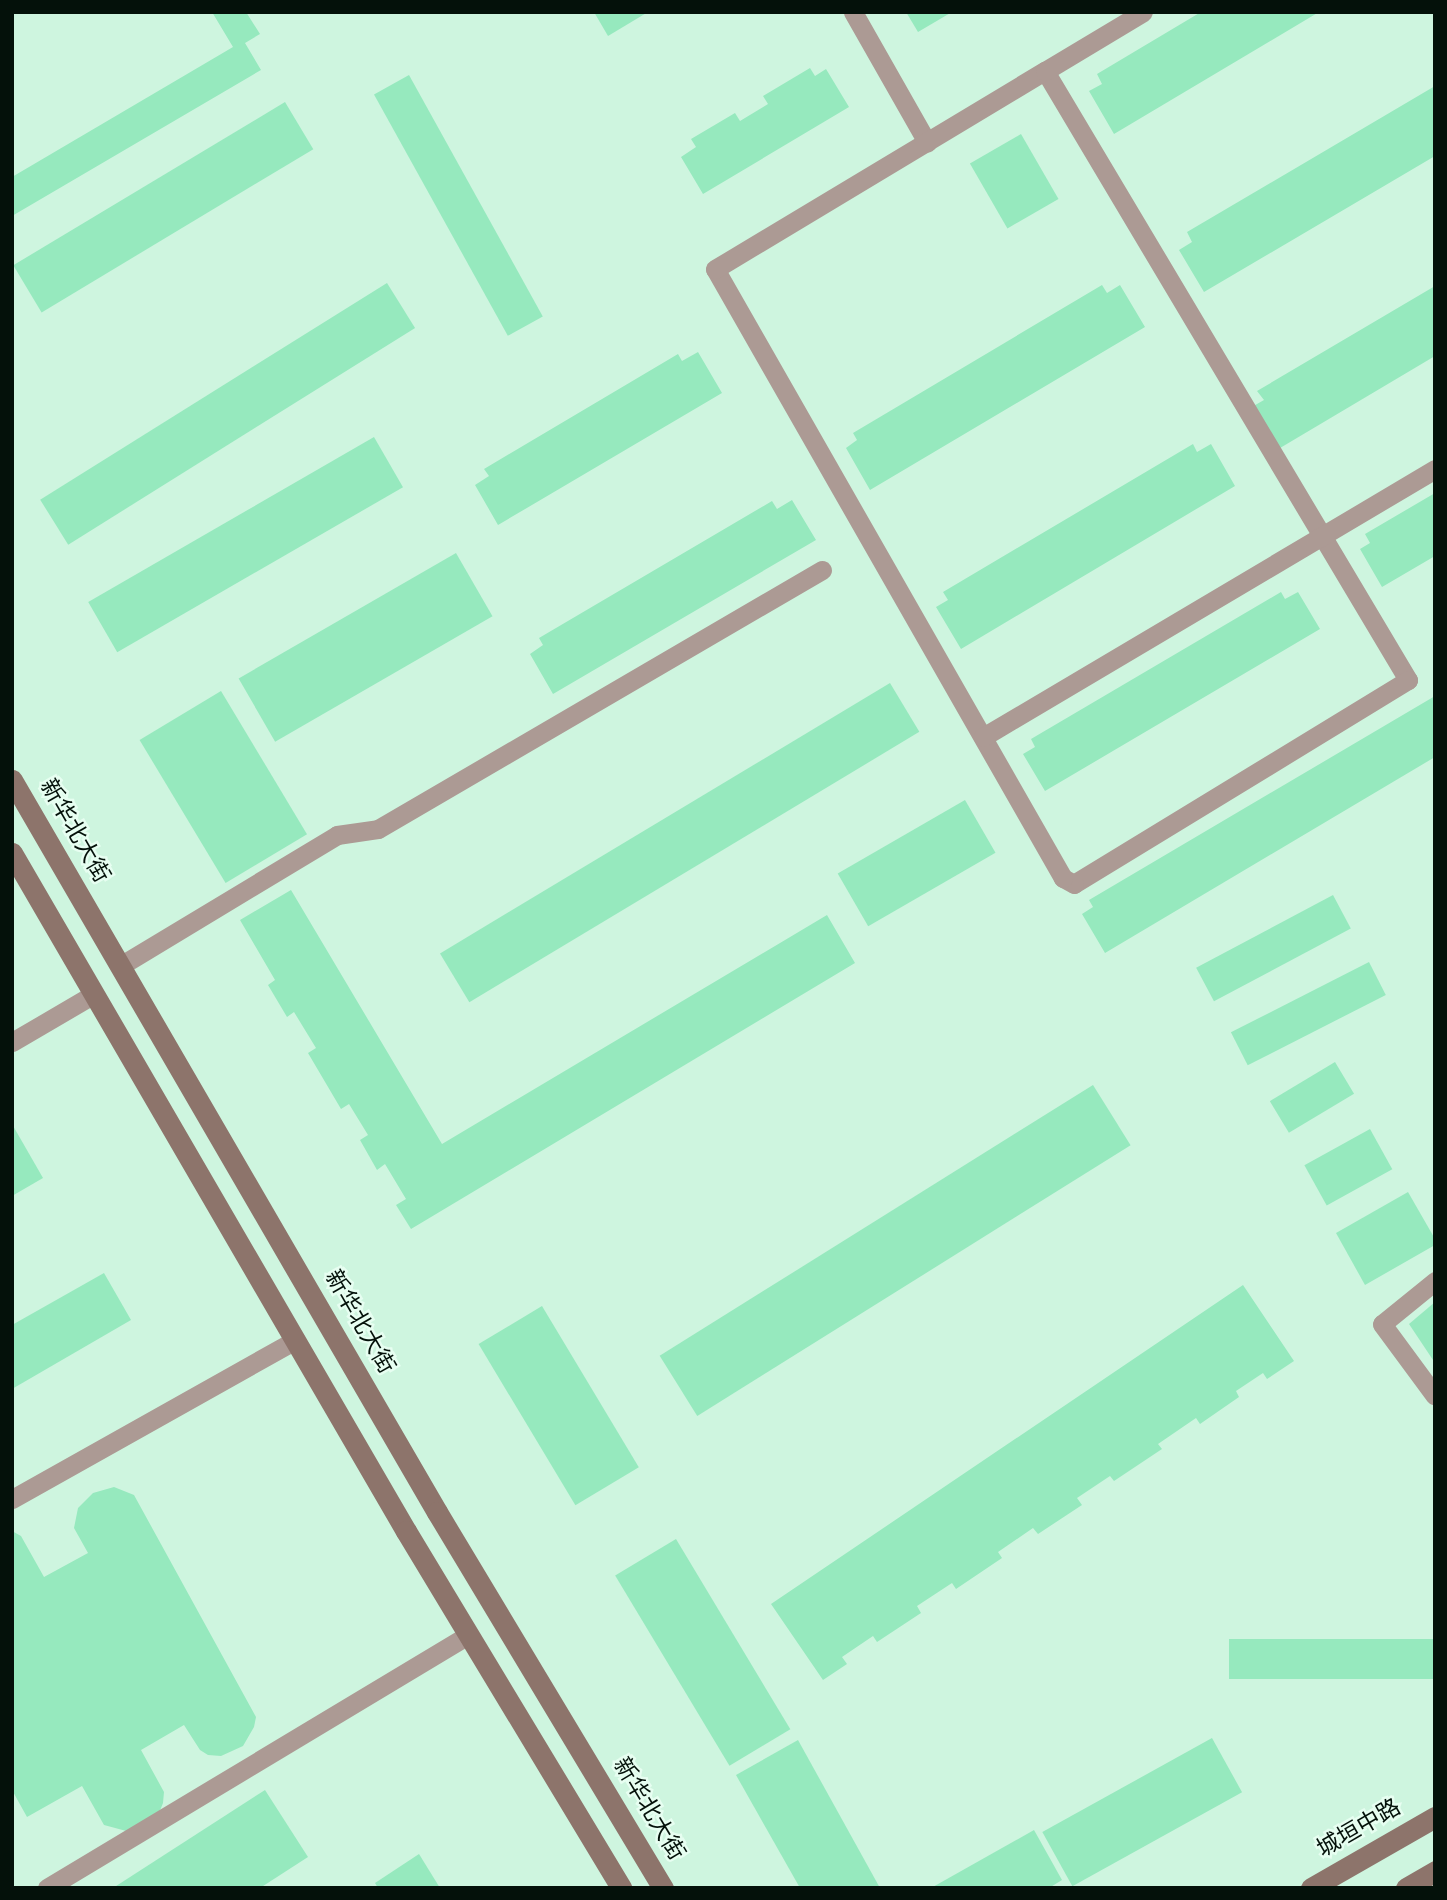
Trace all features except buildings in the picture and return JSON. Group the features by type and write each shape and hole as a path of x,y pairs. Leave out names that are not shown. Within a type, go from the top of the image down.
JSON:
{"main road":[{"name":"新华北大街","path":"12,780 437,1512 663,1888"},
{"path":"12,853 468,1635 621,1888"},
{"name":"城垣中路","path":"1311,1888 1435,1817"},
{"path":"1406,1888 1435,1871"}],"lane":[{"path":"853,12 927,142"},
{"path":"1045,71 1408,680 1073,884 1063,878 715,269 1143,12"},
{"path":"983,737 1435,469"},
{"path":"120,966 337,835 378,830 822,570"},
{"path":"12,1042 94,994"},
{"path":"1435,1281 1382,1324 1435,1396"},
{"path":"12,1499 295,1340"},
{"path":"47,1888 468,1635"}]}
